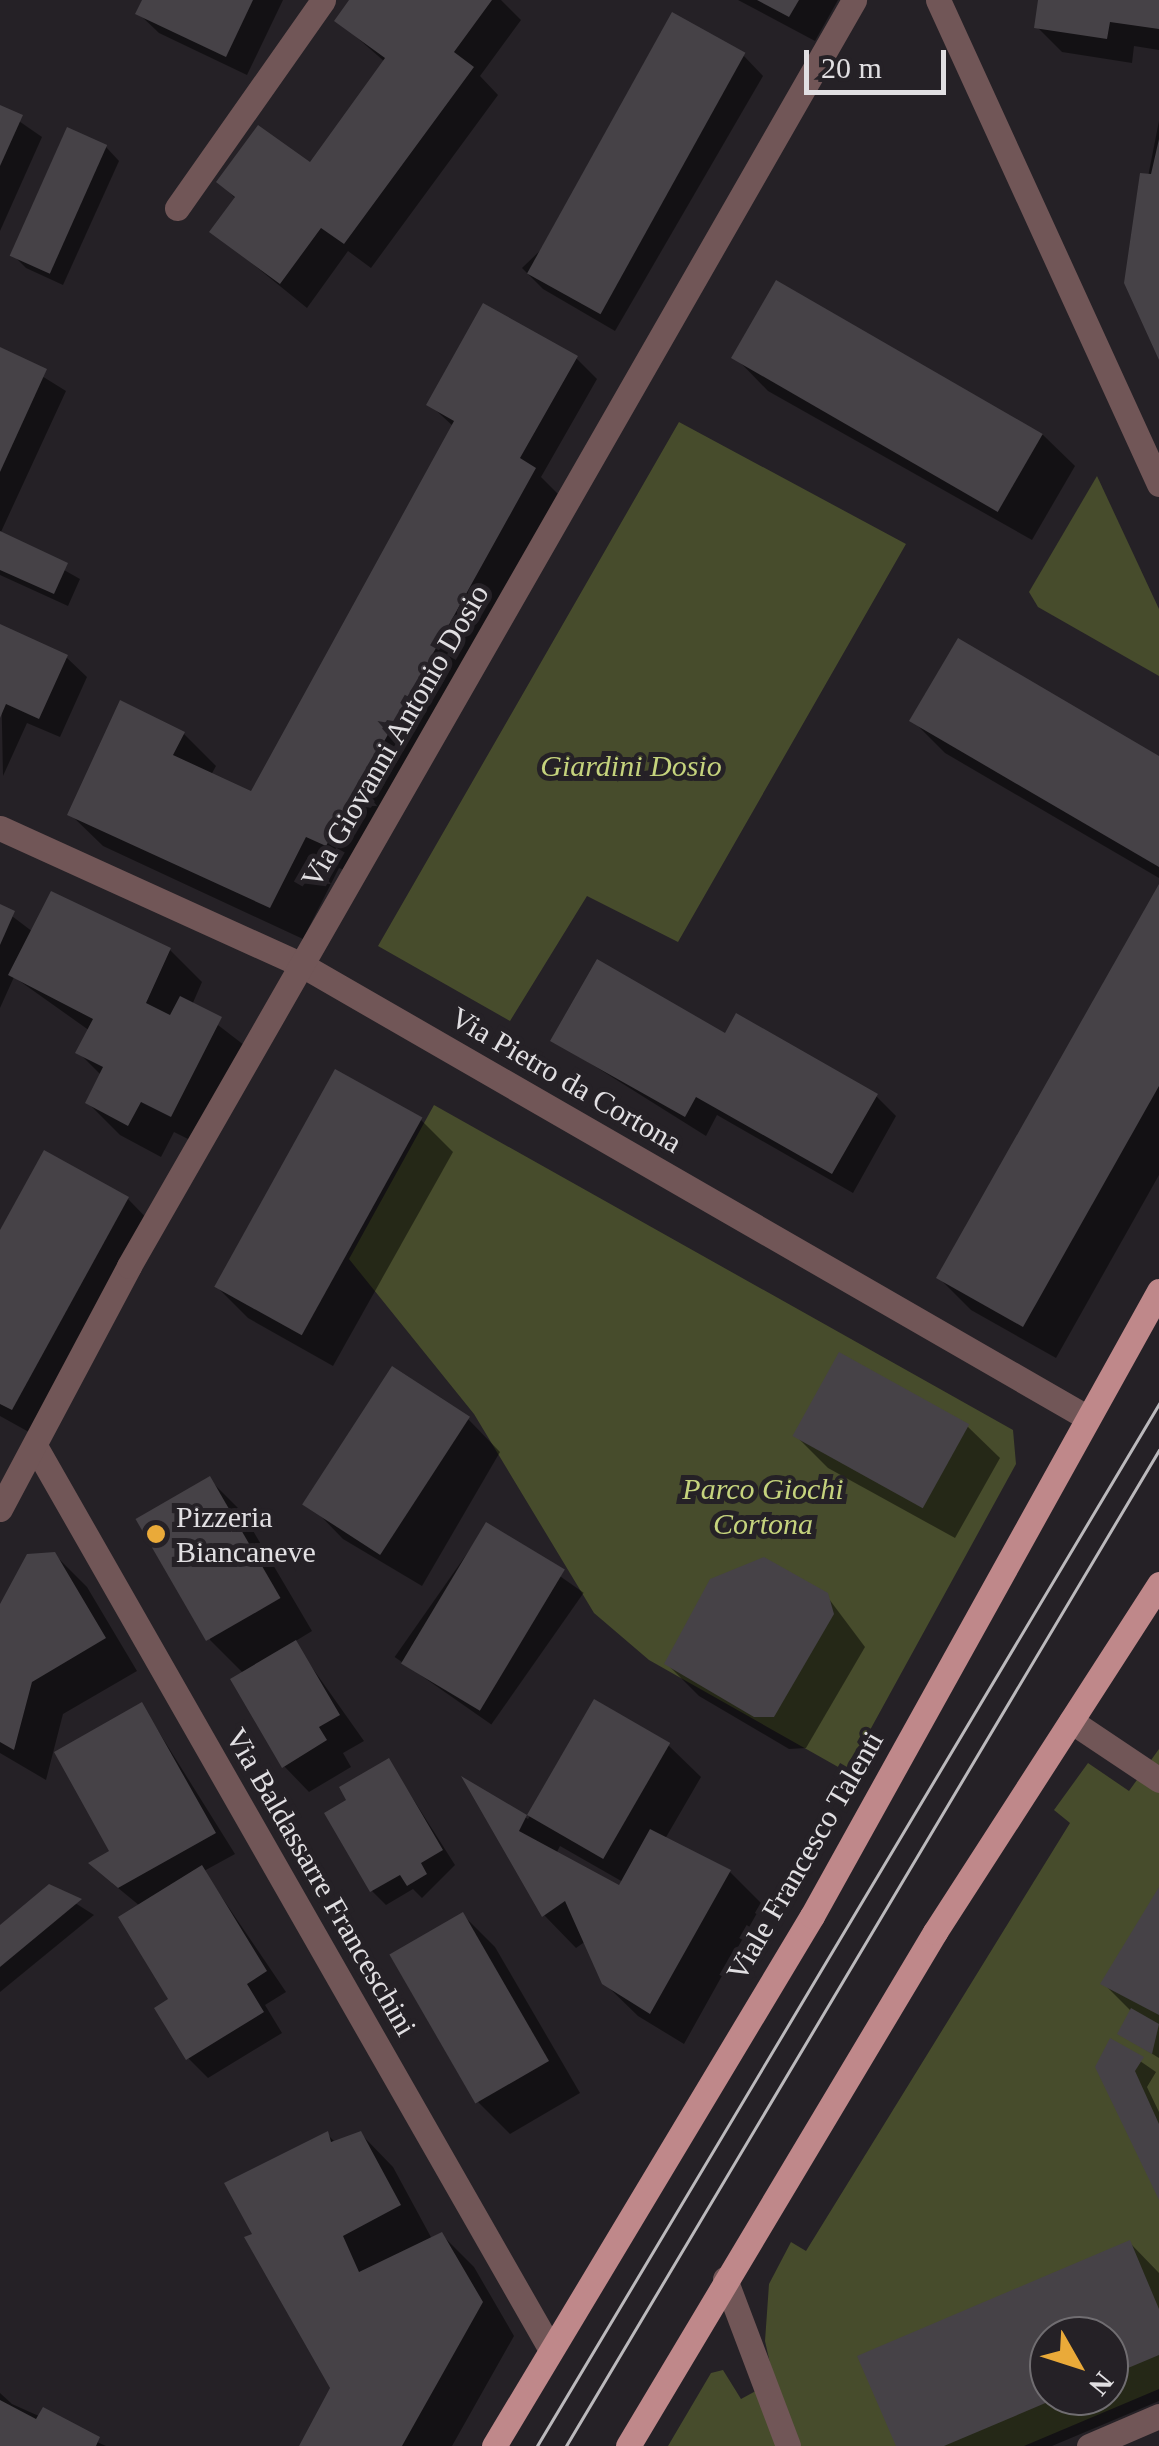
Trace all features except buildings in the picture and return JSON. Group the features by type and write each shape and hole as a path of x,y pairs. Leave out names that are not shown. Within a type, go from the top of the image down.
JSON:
{"main road":[{"name":"Viale Francesco Talenti","path":"494,2446 812,1916 1159,1291"},
{"path":"628,2446 725,2279 1159,1584"}],"street":[{"path":"176,208 323,0"},
{"name":"Via Giovanni Antonio Dosio","path":"0,1509 302,965 854,0"},
{"path":"938,0 1159,484"},
{"name":"Via Pietro da Cortona","path":"0,828 302,965 1086,1417"},
{"name":"Via Baldassarre Franceschini","path":"34,1446 551,2350"},
{"path":"1071,1721 1159,1780"},
{"path":"725,2279 788,2446"},
{"path":"1089,2446 1159,2416"}],"green space":[{"name":"Giardini Dosio","path":"679,422 906,544 678,942 587,896 510,1021 378,946"},
{"path":"1097,476 1159,609 1159,676 1038,607 1029,592"},
{"name":"Parco Giochi Cortona","path":"434,1105 1013,1430 1016,1464 847,1772 649,1660 594,1613 474,1414 349,1259"},
{"path":"1159,1749 1159,2389 1129,2402 1129,2316 1029,2316 1029,2416 1095,2416 1024,2446 668,2446 711,2373 723,2370 741,2399 774,2381 765,2341 769,2284 791,2242 806,2251 1070,1823 1054,1810 1088,1763 1129,1791"}],"tram line":[{"path":"537,2446 1159,1404"},
{"path":"566,2446 1159,1450"}],"place":[{"name":"Pizzeria Biancaneve","path":"156,1534"}]}
